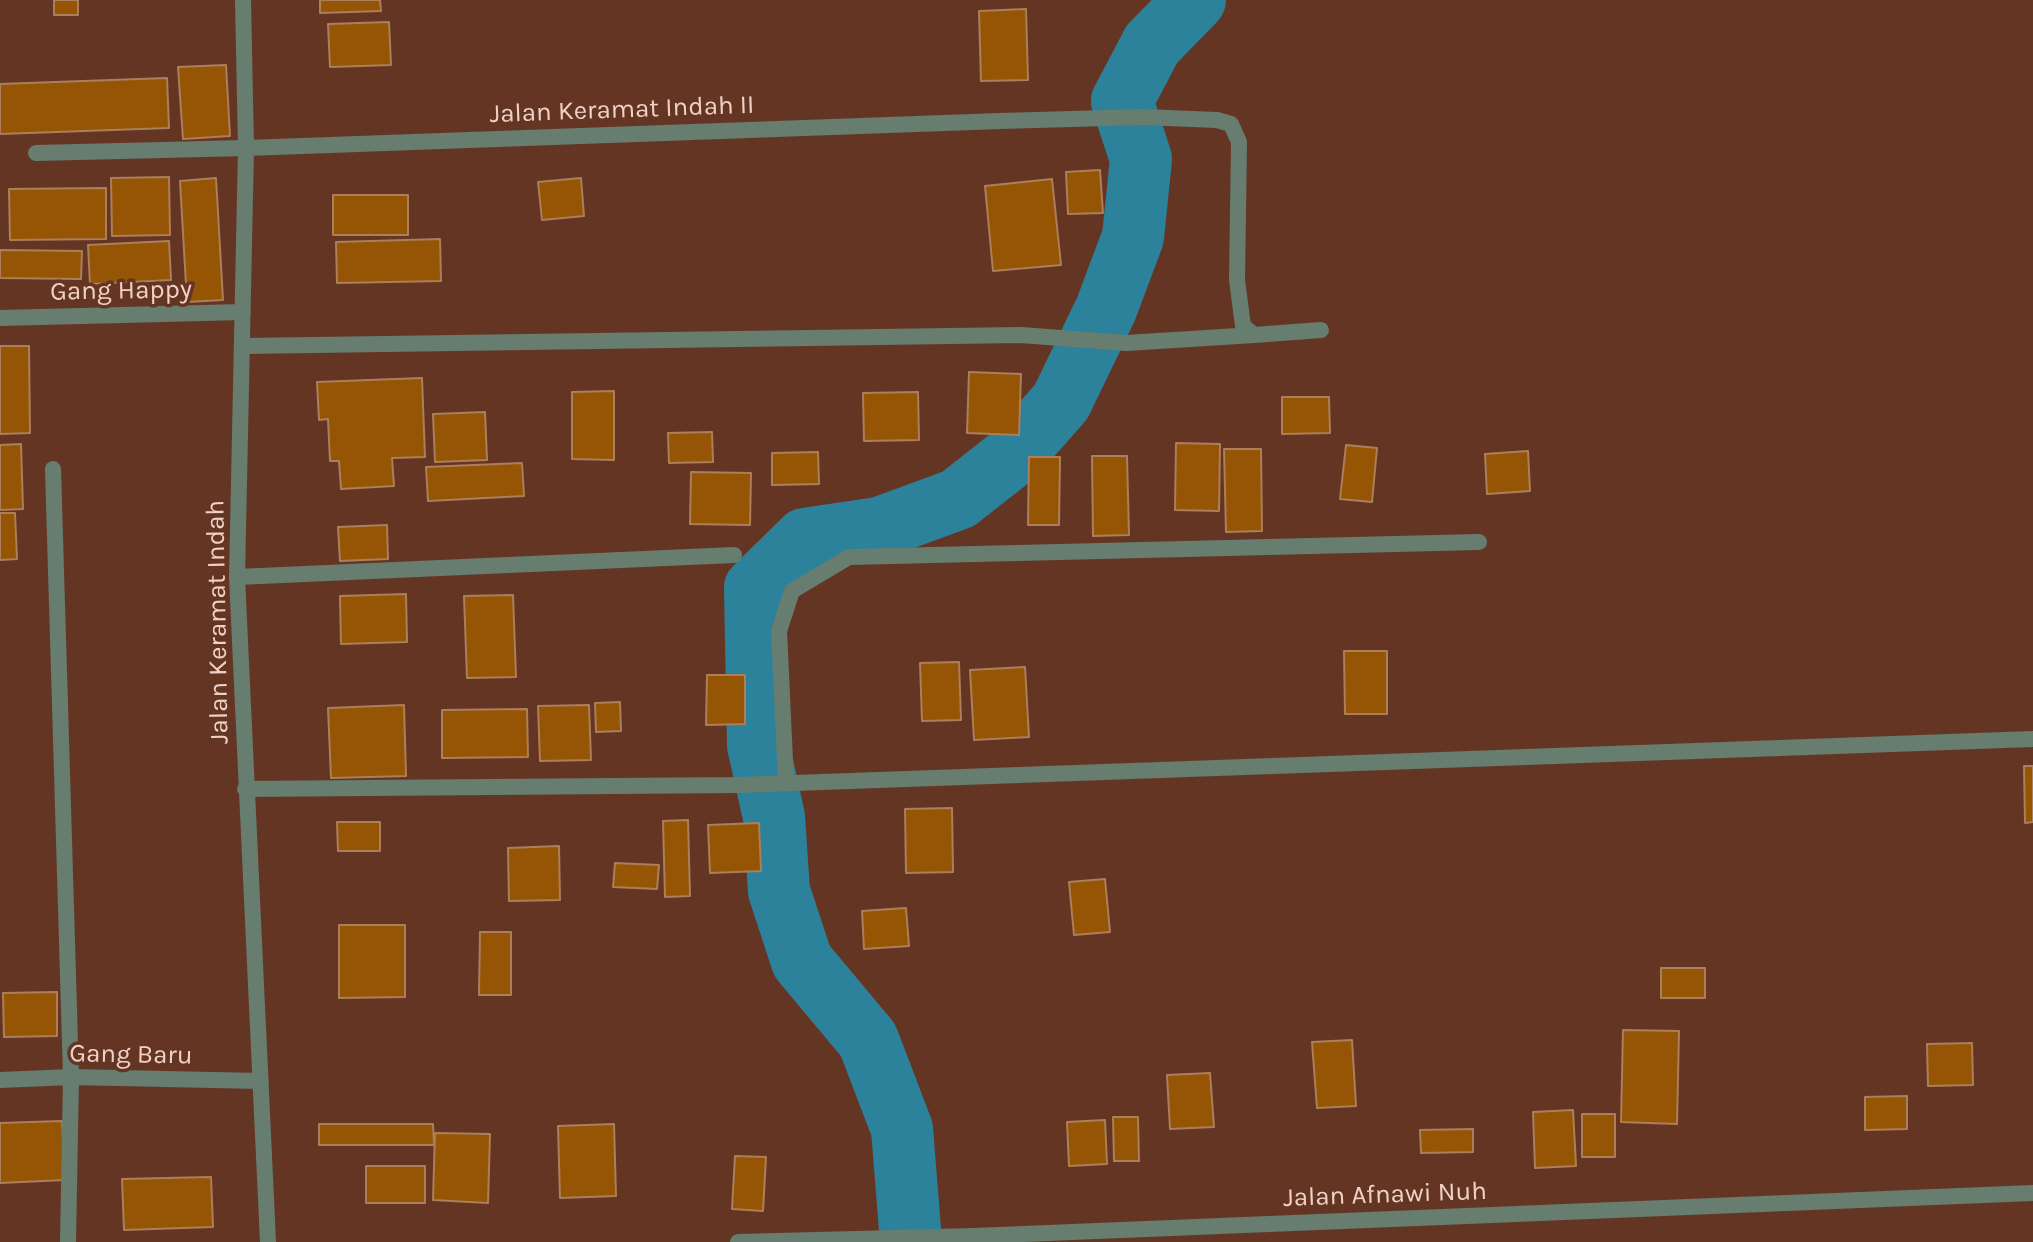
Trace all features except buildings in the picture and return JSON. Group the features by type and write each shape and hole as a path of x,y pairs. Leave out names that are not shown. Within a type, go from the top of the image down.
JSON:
{"street":[{"name":"Jalan Keramat Indah","path":"243,0 246,148 237,577 268,1242"},
{"name":"Jalan Keramat Indah II","path":"36,153 1143,117 1226,121 1238,136 1241,162 1237,280 1240,315 1243,326 1254,335"},
{"name":"Gang Happy","path":"0,318 243,312"},
{"path":"243,346 1021,335 1126,343 1321,330"},
{"path":"53,469 71,1077 68,1242"},
{"path":"779,783 779,631 792,591 849,557 1479,542"},
{"path":"237,577 734,555"},
{"path":"245,789 716,785 2033,739"},
{"name":"Gang Baru","path":"0,1080 71,1077 261,1081"},
{"name":"Jalan Afnawi Nuh","path":"738,1242 974,1236 2033,1193"}],"waterway":[{"path":"911,1242 902,1129 868,1040 802,961 779,891 774,817 758,745 755,588 805,539 879,528 958,499 1014,455 1061,402 1106,309 1133,237 1141,159 1122,101 1152,44 1195,0"}]}
